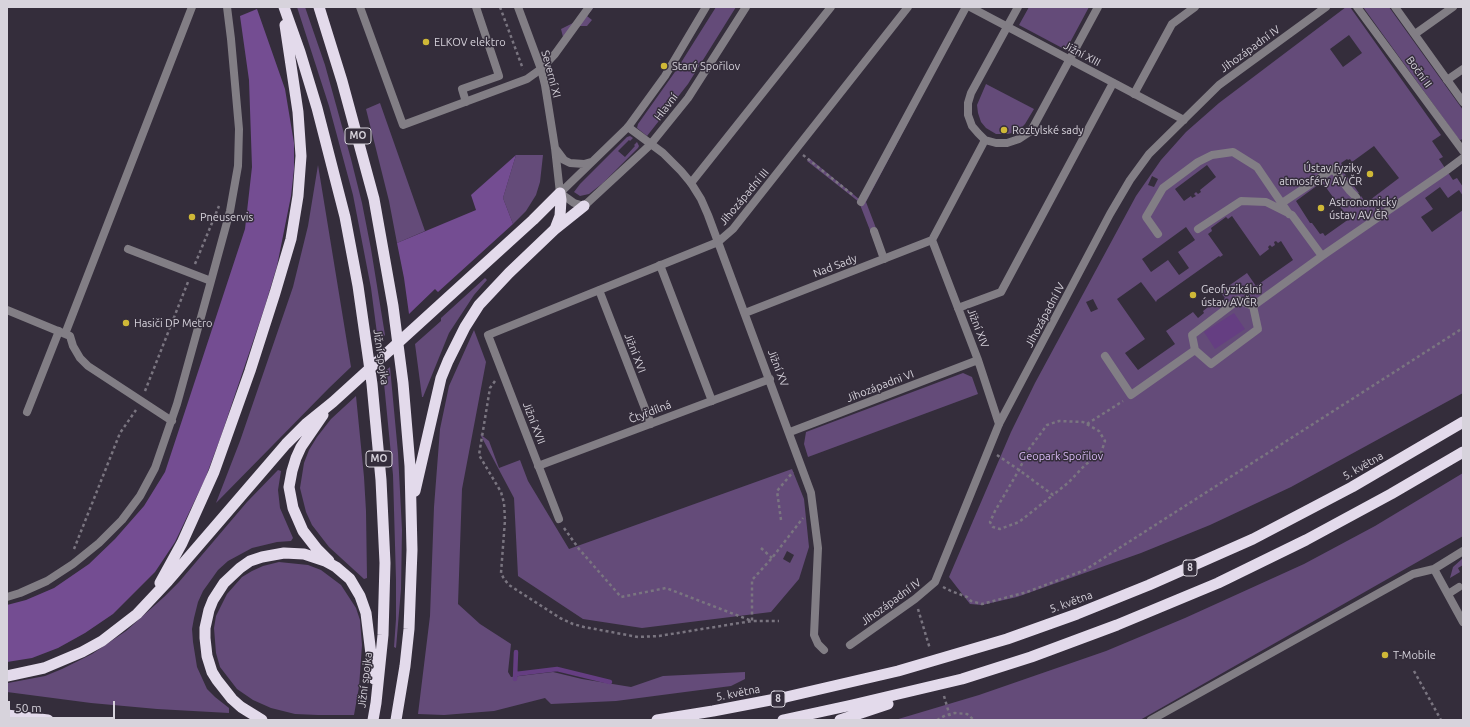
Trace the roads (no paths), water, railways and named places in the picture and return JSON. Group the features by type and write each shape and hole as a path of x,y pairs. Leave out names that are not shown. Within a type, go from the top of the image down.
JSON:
{"highway":[{"path":"152,598 182,543 214,472 252,364 275,293 290,239 299,189 300,149 298,112 283,7"},
{"name":"Jižní spojka","path":"283,7 302,59 332,162 358,286 371,377 381,480 385,563 383,635 373,720"},
{"name":"Jižní spojka","path":"319,7 359,140 374,199 394,313 404,383 412,508 412,557 409,629 405,666 396,720"},
{"path":"7,676 44,668 82,652 102,641 120,628 152,598 286,444 307,423 333,402 533,220 560,193"},
{"path":"554,230 560,216 560,193"},
{"path":"412,508 436,396 441,378 458,339 472,315 490,293 554,230 584,206"},
{"path":"333,402 320,418 302,447 292,471 289,487 293,508 303,531 317,549 353,583 364,604 370,640 376,703"},
{"name":"5. května","path":"657,720 786,697 898,671 1007,639 1077,614 1184,570 1266,532 1352,488 1463,422"},
{"name":"8","path":"783,720 867,702 962,678 1031,657 1117,625 1218,583 1306,540 1355,514 1463,452"},
{"path":"262,720 241,707 232,699 217,680 211,668 205,646 205,633 209,610 213,600 231,575 250,562 262,557 284,553 304,554 325,561 336,567"},
{"path":"840,720 962,678"},
{"path":"7,715 48,720"}],"street":[{"path":"27,412 62,333 192,7"},
{"path":"7,597 47,581 99,543 122,520 140,496 155,468 172,421 211,281 230,211 238,166 239,129 231,40 226,7"},
{"path":"360,7 403,125 527,79 541,69 555,54 589,7"},
{"path":"466,102 462,89 499,76 476,7"},
{"name":"Severní XI","path":"518,7 541,69 545,85 555,148 560,193"},
{"name":"Hlavní","path":"560,193 628,127 665,76 706,7"},
{"name":"Hlavní","path":"584,206 650,145 688,98 746,7"},
{"path":"691,183 831,7"},
{"name":"Jihozápadní III","path":"488,335 718,242 734,228 908,7"},
{"path":"861,202 966,7"},
{"name":"Jižní XIII","path":"970,7 1184,120"},
{"path":"1018,7 971,92 968,103 968,115 972,126 985,140 996,143 1007,143 1019,139 1031,131 1098,7"},
{"path":"1134,94 1172,24 1195,7"},
{"name":"Jihozápadní IV","path":"850,645 915,599 935,582 999,424 1130,180 1150,154 1219,85 1326,7"},
{"name":"Boční II","path":"1357,7 1463,151"},
{"name":"Boční II","path":"1395,7 1463,102"},
{"path":"1415,34 1453,7"},
{"path":"1447,80 1463,69"},
{"path":"958,308 1001,292 1113,83"},
{"name":"Jižní XV","path":"628,127 650,145 663,153 691,183 706,209 790,432 811,492 818,548 814,634 818,644 824,650"},
{"path":"932,240 985,140"},
{"path":"555,148 564,160 570,163 584,164 593,161"},
{"path":"1158,234 1146,217 1163,188 1198,162 1212,155 1233,152 1258,167 1289,214"},
{"path":"1253,306 1463,158"},
{"path":"1282,202 1333,169 1356,197"},
{"path":"560,193 574,203 584,206"},
{"path":"1198,229 1241,201 1266,202 1292,215 1322,256"},
{"path":"874,231 884,259"},
{"name":"Jižní XIV","path":"932,240 978,360 999,424"},
{"name":"Nad Sady","path":"745,313 932,240"},
{"path":"128,249 211,281"},
{"path":"660,265 712,401"},
{"name":"Jižní XVI","path":"599,290 651,424"},
{"path":"1238,300 1253,306 1258,329 1211,364 1195,350 1192,335 1238,300"},
{"path":"7,310 70,336 73,346 80,358 88,366 172,421"},
{"name":"Jižní XVII","path":"488,335 559,519"},
{"path":"1106,356 1131,395 1195,350"},
{"name":"Jihozápadni VI","path":"790,432 978,360"},
{"name":"Čtyřdílná","path":"538,466 770,379"},
{"path":"1151,720 1413,574 1434,569 1463,551"},
{"path":"1434,569 1463,622"},
{"path":"1448,594 1459,587"}],"waterway":[{"path":"515,679 516,652"},
{"path":"516,674 557,669 610,682"}],"place":[{"name":"ELKOV elektro","path":"426,42"},
{"name":"Starý Spořilov","path":"664,66"},
{"name":"Roztylské sady","path":"1004,130"},
{"name":"Ústav fyziky atmosféry AV ČR","path":"1370,174"},
{"name":"Astronomický ústav AV ČR","path":"1321,208"},
{"name":"Pneuservis","path":"192,217"},
{"name":"Geofyzikální ústav AVČR","path":"1193,295"},
{"name":"Hasiči DP Metro","path":"126,323"},
{"name":"T-Mobile","path":"1385,655"}],"park label":[{"name":"Geopark Spořilov","path":"1061,456"}]}
